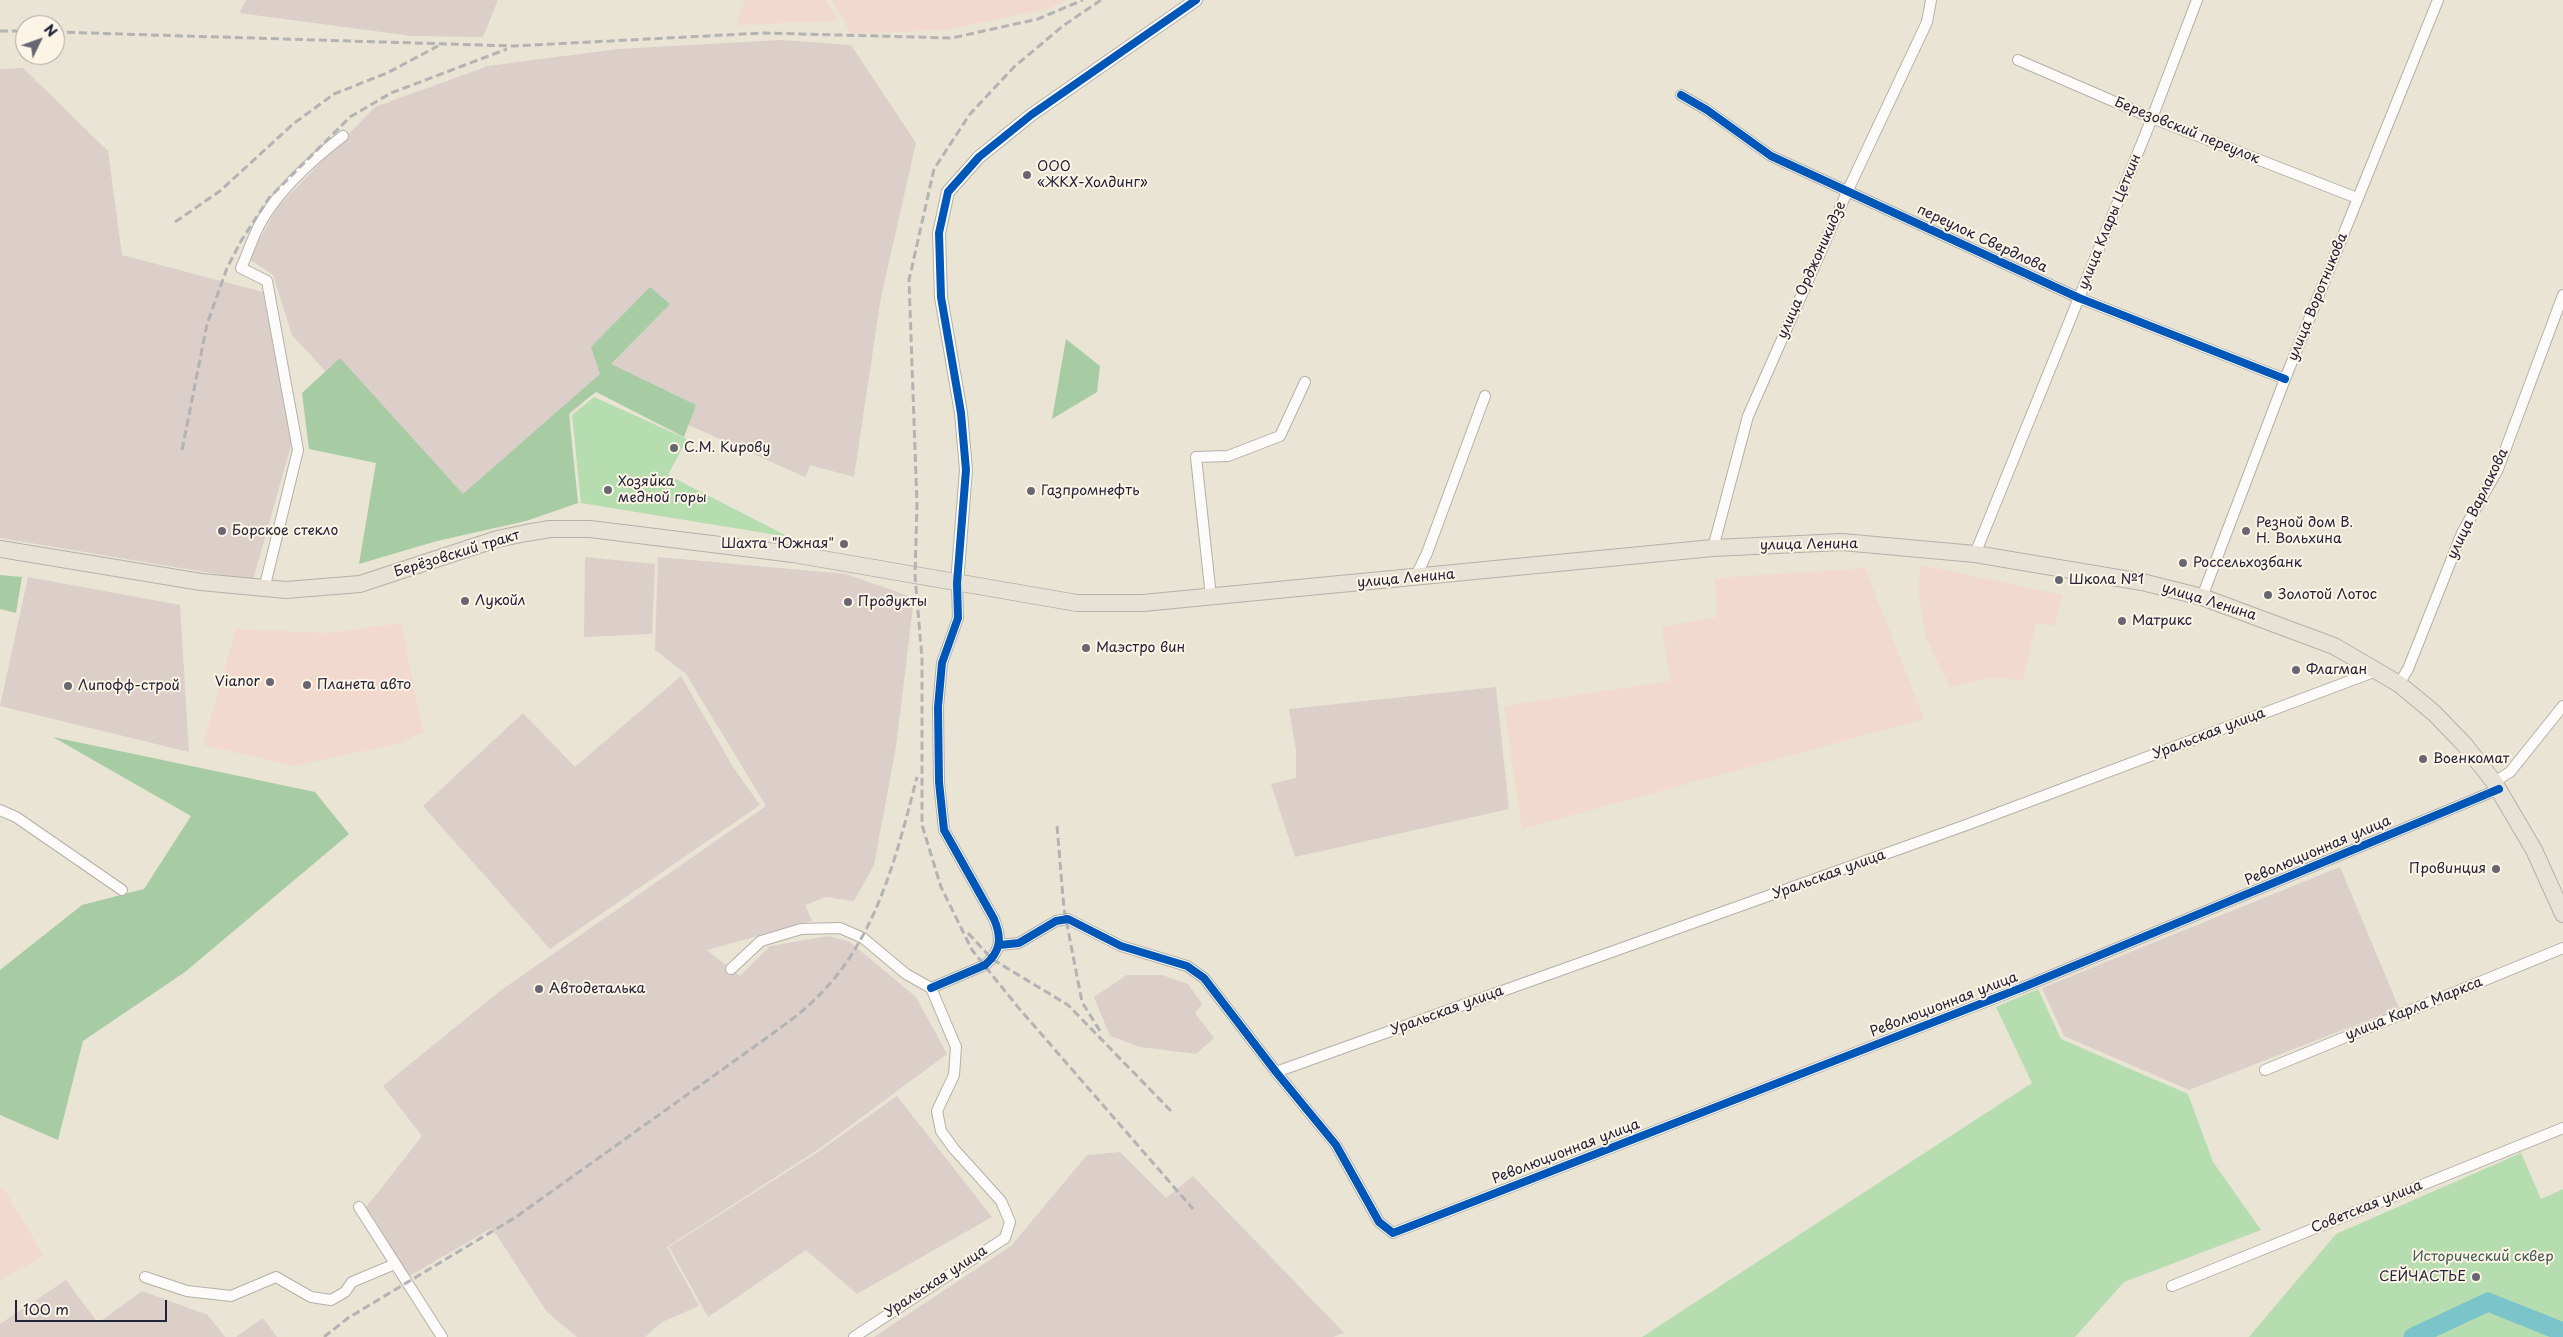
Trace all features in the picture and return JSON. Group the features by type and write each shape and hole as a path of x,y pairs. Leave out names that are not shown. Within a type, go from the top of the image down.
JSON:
{"main road":[{"name":"Берёзовский тракт","path":"0,549 201,582 286,590 360,584 497,539 550,529 590,529 793,554 915,576"},
{"name":"улица Ленина","path":"915,576 1077,603 1143,603 1713,548 1842,542 1975,554 2086,571 2202,597 2334,646 2379,670 2399,684 2440,719 2464,744 2497,785 2534,850 2563,914"}],"street":[{"path":"732,970 760,942 801,930 840,928 863,938 906,974 931,988 985,966 992,959 1000,945 1000,932 994,919 944,830 939,782 938,708 942,663 958,618 957,583 966,470 961,413 941,297 939,233 948,192 979,157 1030,115 1196,0"},
{"name":"улица Орджоникидзе","path":"1713,548 1748,416 1848,190 1927,22 1931,0"},
{"name":"улица Клары Цеткин","path":"1975,554 2152,118 2197,0"},
{"name":"улица Воротникова","path":"2202,597 2285,379 2438,0"},
{"name":"Березовский переулок","path":"2018,60 2152,118 2357,198"},
{"name":"переулок Свердлова","path":"1681,95 1707,110 1771,156 2079,298 2285,379"},
{"path":"264,589 298,450 268,281 242,268 262,221 288,186 324,150 343,136"},
{"name":"улица Варлакова","path":"2399,684 2408,669 2462,532 2498,469 2563,295"},
{"path":"1211,597 1196,457 1228,456 1280,436 1305,382"},
{"path":"1415,578 1427,553 1485,396"},
{"name":"Уральская улица","path":"1276,1072 1969,824 2379,670"},
{"name":"Революционная улица","path":"1276,1072 1336,1145 1379,1222 1393,1233 2021,988 2497,785 2510,772 2563,706"},
{"path":"0,810 16,817 122,890"},
{"path":"1000,945 1020,942 1056,921 1068,919 1121,946 1187,966 1204,978 1276,1072"},
{"name":"улица Карла Маркса","path":"2265,1070 2563,948"},
{"name":"Уральская улица","path":"854,1337 1005,1238 1010,1222 1001,1201 954,1149 941,1131 938,1112 954,1075 956,1047 931,988"},
{"name":"Советская улица","path":"2172,1286 2563,1128"},
{"path":"359,1207 442,1337"},
{"path":"145,1277 187,1291 231,1296 276,1277 311,1297 331,1300 344,1292 352,1282 395,1264"}],"shaded area":[{"path":"246,0 498,0 483,37 412,36 239,13"},
{"path":"745,0 826,0 837,21 736,25"},
{"path":"832,0 1067,0 1051,8 946,30 851,34"},
{"path":"782,40 851,45 916,143 881,297 854,477 810,465 805,477 601,386 459,516 292,335 273,275 249,259 278,206 375,107 488,66 618,49"},
{"path":"23,68 108,151 122,255 263,292 292,442 253,580 0,538 0,69"},
{"path":"585,557 655,564 652,634 584,637"},
{"path":"658,557 846,574 914,598 896,747 874,865 854,901 826,897 805,905 812,921 707,950 740,976 770,946 829,936 850,942 916,997 947,1054 819,1149 667,1247 699,1306 662,1322 645,1337 577,1337 547,1312 492,1228 408,1277 364,1210 422,1136 383,1086 500,991 766,806 686,674 655,650"},
{"path":"1921,565 2063,595 2054,626 2036,623 2023,680 1989,678 1950,687 1926,638 1918,588"},
{"path":"1865,568 1924,719 1522,829 1504,706 1670,681 1662,627 1717,617 1715,578"},
{"path":"28,577 180,605 189,752 0,706"},
{"path":"401,623 423,732 401,743 294,766 203,745 236,629 328,633"},
{"path":"681,676 733,767 760,805 550,949 423,806 523,713 575,767"},
{"path":"1496,687 1509,809 1295,857 1271,784 1296,778 1296,750 1289,709"},
{"path":"2340,867 2399,1008 2189,1090 2064,1036 2042,988"},
{"path":"1127,975 1162,975 1188,984 1202,1004 1195,1013 1214,1038 1196,1054 1140,1047 1110,1036 1094,997"},
{"path":"897,1096 992,1217 857,1294 806,1250 708,1317 669,1247 818,1152"},
{"path":"1120,1152 1166,1198 1193,1176 1344,1333 1333,1337 874,1337 1011,1246 1087,1155"},
{"path":"4,1189 44,1256 0,1280 0,1190"},
{"path":"66,1280 98,1323 142,1291 208,1315 225,1337 0,1337 0,1324"},
{"path":"263,1318 277,1337 236,1337"}],"green space":[{"path":"650,287 670,304 611,364 696,405 684,437 596,392 569,413 578,503 526,521 437,541 359,564 376,463 309,449 302,393 340,358 463,494 600,374 591,347"},
{"path":"1066,339 1100,366 1097,392 1052,419"},
{"path":"594,397 687,439 668,475 789,537 581,503 572,415"},
{"path":"0,575 22,577 16,613 0,609"},
{"path":"53,737 315,792 349,834 185,972 83,1041 58,1140 0,1115 0,970 82,905 144,889 191,816"},
{"path":"2038,989 2061,1039 2188,1094 2213,1162 2261,1230 2124,1282 2075,1337 1642,1337 2032,1083 1996,1007"},
{"name":"Исторический сквер","path":"2521,1153 2541,1199 2563,1189 2563,1337 2249,1337 2336,1234"}],"waterway":[{"path":"2413,1337 2488,1302 2563,1332"}],"railway":[{"path":"65,32 514,46 763,33 952,38 1038,19 1083,0"},
{"path":"1101,0 1064,25 1014,67 970,114 934,169 909,280 917,505 915,576 922,658 922,825 941,887 972,950 1017,1006 1193,1209"},
{"path":"0,31 15,31"},
{"path":"175,222 220,191 293,124 334,94 387,73 438,46"},
{"path":"182,450 207,324 227,268 241,241 269,198 350,117 391,93 507,49"},
{"path":"324,1337 348,1318 516,1217 772,1034 806,1007 833,980 852,955 867,927 891,869 917,777"},
{"path":"1057,826 1064,909 1082,1002 1100,1031"},
{"path":"968,933 992,959 1068,1005 1171,1111"}],"cycle path":[{"path":"931,988 985,965 994,955 999,938 994,919 944,830 939,782 938,707 942,663 958,618 957,583 966,470 961,413 941,297 939,233 948,192 979,157 1031,115 1196,0"},
{"path":"1681,95 1707,110 1771,156 2079,298 2285,379"},
{"path":"1000,945 1019,943 1056,921 1068,919 1121,946 1187,966 1204,978 1276,1072 1336,1145 1379,1222 1393,1233 2021,988 2499,789"}],"place":[{"name":"ООО «ЖКХ-Холдинг»","path":"1027,175"},
{"name":"С.М. Кирову","path":"674,448"},
{"name":"Хозяйка медной горы","path":"608,490"},
{"name":"Газпромнефть","path":"1031,491"},
{"name":"Борское стекло","path":"222,531"},
{"name":"Резной дом В. Н. Вольхина","path":"2246,531"},
{"name":"Шахта \"Южная\"","path":"844,544"},
{"name":"Россельхозбанк","path":"2183,563"},
{"name":"Школа №1","path":"2059,580"},
{"name":"Золотой Лотос","path":"2268,595"},
{"name":"Лукойл","path":"465,601"},
{"name":"Продукты","path":"848,602"},
{"name":"Матрикс","path":"2122,621"},
{"name":"Маэстро вин","path":"1086,648"},
{"name":"Флагман","path":"2296,670"},
{"name":"Vianor","path":"270,682"},
{"name":"Планета авто","path":"307,685"},
{"name":"Липофф-строй","path":"68,686"},
{"name":"Военкомат","path":"2423,759"},
{"name":"Провинция","path":"2496,869"},
{"name":"Автодеталька","path":"539,989"},
{"name":"СЕЙЧАСТЬЕ","path":"2476,1277"}]}
